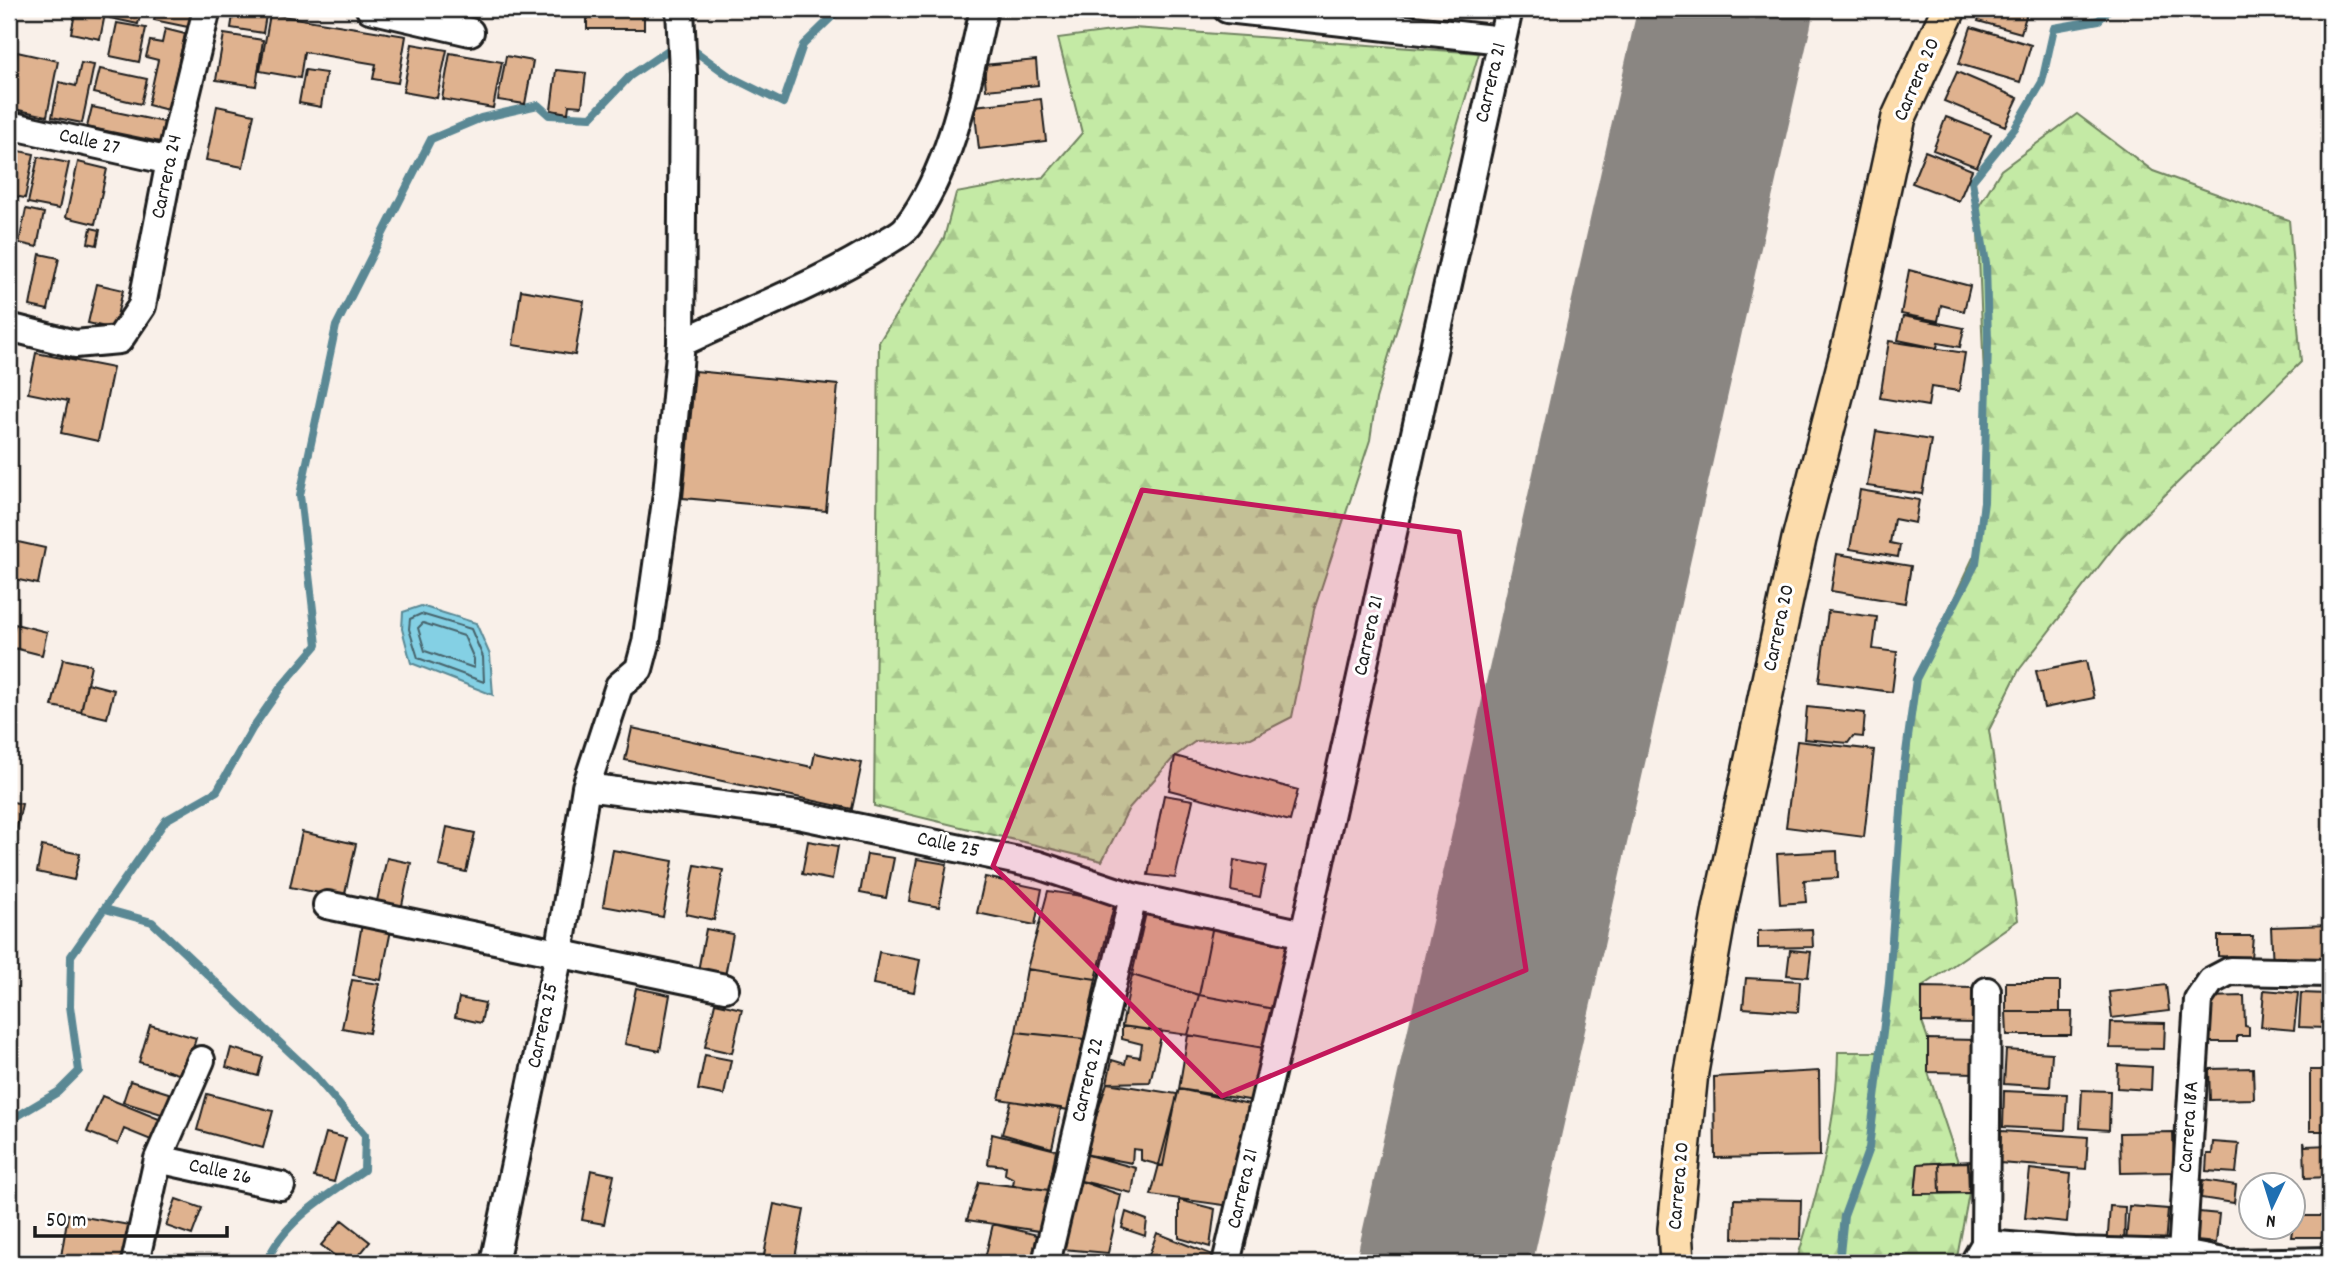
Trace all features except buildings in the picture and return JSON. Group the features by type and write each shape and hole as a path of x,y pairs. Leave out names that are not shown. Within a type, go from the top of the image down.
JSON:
{"main road":[{"name":"Carrera 20","path":"1677,1263 1675,1229 1691,1072 1720,909 1799,539 1852,334 1899,117 1949,9"}],"street":[{"name":"Carrera 24","path":"9,327 75,344 119,340 142,306 170,162 207,9"},
{"path":"370,9 470,32"},
{"name":"Carrera 25","path":"494,1263 559,954 586,787 619,687 639,669 646,643 667,494 681,343 683,73 680,9"},
{"path":"681,343 858,259 906,229 941,170 957,113 969,84 985,9"},
{"path":"1227,9 1267,10 1502,40"},
{"name":"Carrera 21","path":"1227,1263 1304,934 1509,9"},
{"name":"Calle 27","path":"9,125 170,162"},
{"name":"Calle 25","path":"586,787 798,815 1038,865 1133,897 1304,934"},
{"name":"Carrera 22","path":"1046,1263 1133,897"},
{"path":"327,905 725,988"},
{"name":"Carrera 18A","path":"2182,1254 2198,1000 2211,981 2230,971 2330,973"},
{"path":"1987,991 1980,1254 2074,1251 2182,1254 2230,1263 2330,1261"},
{"path":"135,1263 158,1159 201,1060"},
{"name":"Calle 26","path":"158,1159 281,1186"}],"highlighted area":[{"path":"1142,490 1459,532 1526,970 1222,1096 993,866"}],"green space":[{"path":"1134,28 1479,53 1376,399 1370,440 1314,610 1292,717 1251,738 1196,741 1175,756 1129,808 1102,861 874,806 879,342 944,238 956,193 1044,177 1082,133 1058,38"},
{"path":"2077,114 2153,171 2289,220 2301,362 2121,538 2019,670 1989,730 2018,920 1922,987 1922,1022 1928,1039 1928,1072 1958,1162 1918,1164 1915,1194 1969,1193 1956,1263 1927,1263 1889,1254 1887,1263 1796,1263 1830,1132 1838,1052 1881,1052 1916,679 1978,547 1986,425 1977,209 2001,170"}],"water":[{"path":"421,606 476,623 490,655 493,695 411,663 402,629 403,612"}],"waterway":[{"path":"688,46 729,76 783,103 803,45 840,9"},
{"path":"1839,1263 1844,1216 1869,1148 1889,983 1904,767 1916,679 1976,563 1984,502 1988,342 1986,263 1972,181 2015,128 2042,82 2054,28 2099,20 2109,9"},
{"path":"9,1121 58,1092 79,1071 70,1006 71,956 166,820 217,791 252,729 281,687 317,645 300,495 336,326 431,139 481,118 538,105 549,115 591,117 630,76 677,44"},
{"path":"105,909 152,922 314,1075 365,1135 364,1170 322,1199 295,1222 283,1234 266,1263"}],"runway":[{"path":"1444,1263 1726,9"}]}
